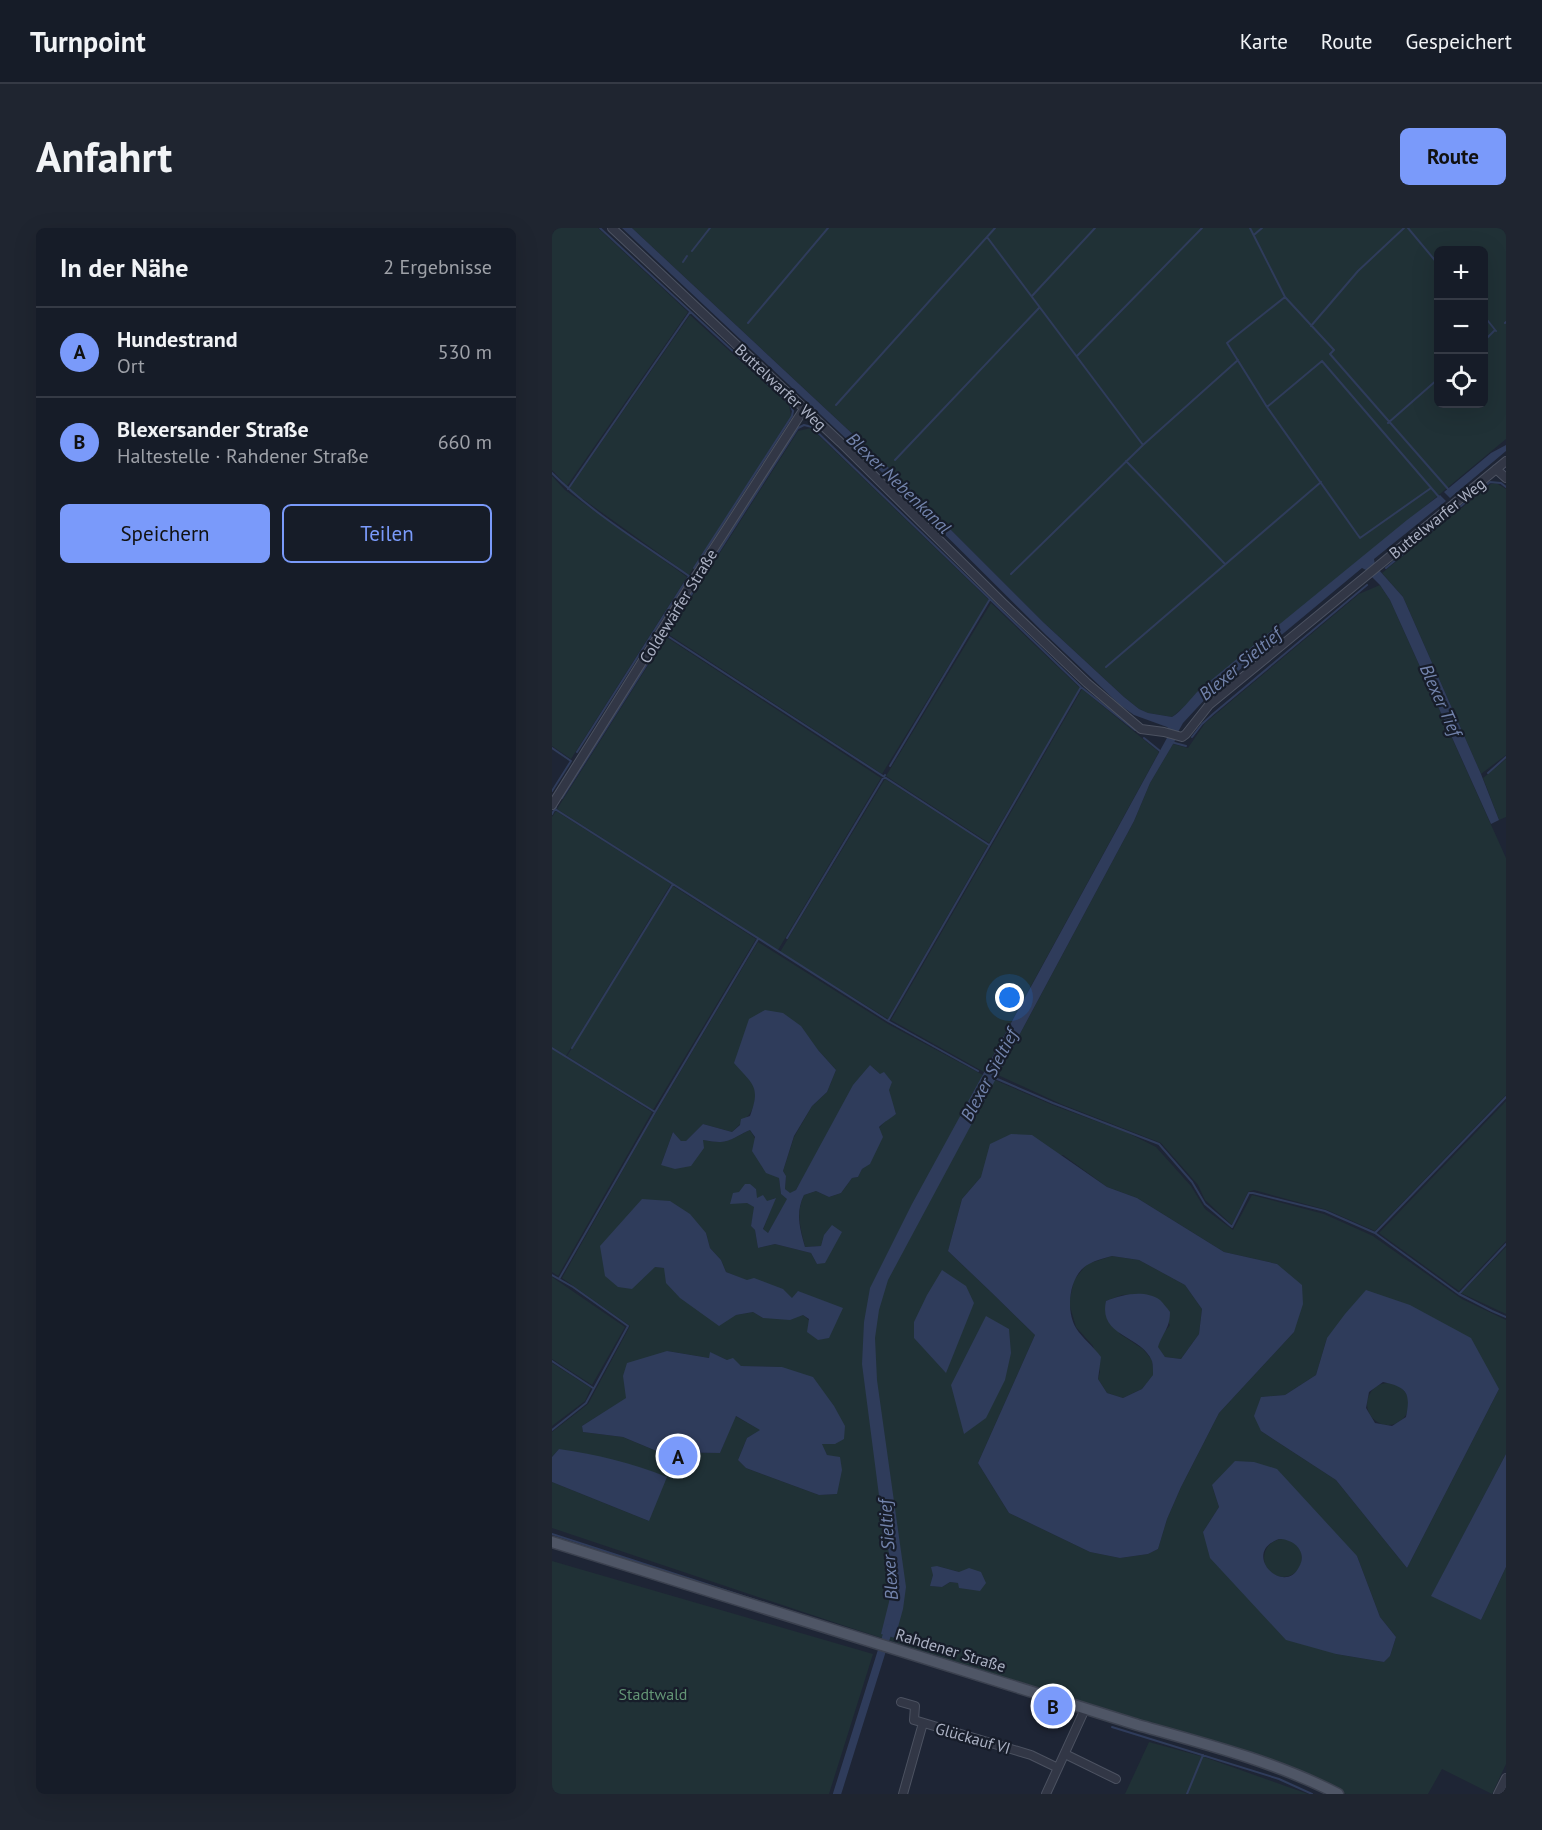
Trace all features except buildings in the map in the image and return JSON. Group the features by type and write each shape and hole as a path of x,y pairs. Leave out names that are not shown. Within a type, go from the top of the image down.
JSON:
{"main road":[{"name":"Rahdener Straße","path":"552,1542 1234,1754 1290,1773 1338,1794"}],"street":[{"name":"Buttelwarfer Weg","path":"612,228 804,409 1087,683 1141,729 1182,737 1204,709 1506,461"},
{"name":"Coldewärfer Straße","path":"552,805 804,409"},
{"path":"1496,469 1506,478"},
{"name":"Glückauf VI","path":"901,1702 915,1706 914,1720 1031,1755 1058,1768"},
{"path":"1046,1794 1085,1709"},
{"path":"903,1794 923,1723"},
{"path":"1065,1754 1116,1779"},
{"path":"1498,1794 1506,1778"}],"green space":[{"path":"552,228 598,228 688,312 567,486 552,470"},
{"path":"632,228 1506,228 1506,439 1172,717 1139,709 1043,622 889,468"},
{"path":"690,315 789,405 791,416 689,575 569,489"},
{"path":"811,428 989,600 882,774 668,634 798,431"},
{"path":"552,476 565,490 687,577 571,759 552,746"},
{"path":"1496,483 1506,489 1506,755 1481,774 1403,597 1382,573 1491,484"},
{"path":"1380,585 1390,600 1506,858 1506,1095 1375,1231 1327,1210 1254,1190 1248,1192 1232,1225 1205,1200 1198,1185 1161,1143 1061,1104 998,1075 1134,821 1150,783 1173,744 1188,748 1205,723 1359,594"},
{"path":"991,603 1080,688 989,843 886,776"},
{"path":"666,637 881,778 778,950 557,809"},
{"path":"1082,689 1159,752 984,1072 891,1020"},
{"path":"1506,759 1506,817 1499,820 1483,778"},
{"path":"885,779 988,845 888,1019 780,952"},
{"path":"556,811 671,884 566,1056 552,1047 552,817"},
{"path":"673,886 756,939 653,1110 567,1056"},
{"path":"758,942 888,1024 983,1075 1055,1106 1126,1132 1156,1147 1191,1186 1205,1209 1233,1230 1252,1195 1324,1214 1373,1236 1462,1299 1506,1320 1506,1454 1432,1595 1481,1620 1506,1567 1506,1764 1492,1794 1442,1769 1428,1794 1346,1794 1302,1772 857,1630 552,1528 552,1482 649,1521 559,1449 552,1457 552,1432 588,1404 630,1326 562,1278 648,1126","holes":["818,1050 836,1070 827,1092 812,1106 794,1137 783,1171 786,1176 785,1189 790,1194 796,1190 870,1065 883,1081 892,1100 896,1114 879,1128 870,1163 862,1169 858,1177 852,1178 841,1193 829,1197 816,1191 804,1195 799,1215 805,1247 821,1246 824,1235 817,1264 811,1253 775,1244 758,1248 755,1230 751,1226 755,1207 747,1203 753,1187 756,1189 756,1198 767,1202 775,1198 763,1230 768,1233 788,1199 781,1194 779,1178 750,1130 723,1142 703,1140 661,1165 673,1132 681,1141 686,1141 703,1124 732,1132 751,1112 755,1101 754,1086","1063,1155 1107,1187 1137,1198 1224,1252 1277,1264 1294,1332 1219,1413 1181,1487 1167,1519 1158,1549 1148,1554 1120,1558 1090,1552 1009,1513 978,1463 1035,1335 948,1251 962,1199 981,1177","706,1233 710,1248 721,1260 726,1272 792,1299 829,1337 803,1315 763,1318 753,1312 736,1315 664,1268 656,1267","1327,1338 1499,1389 1407,1568 1336,1480 1261,1431 1261,1397 1285,1395 1316,1375","667,1351 709,1358 711,1353 741,1366 782,1367 827,1455 837,1494 819,1495 746,1468 738,1460 747,1438 761,1430 735,1416 720,1453 659,1452 623,1437 583,1432 582,1426 627,1398","1212,1485 1357,1556 1380,1617 1396,1637 1390,1656 1384,1662 1336,1654 1203,1532 1219,1507","937,1566 959,1572 958,1583 950,1582 942,1587 931,1586"]},
{"path":"552,1049 652,1112 558,1276 552,1272"},
{"path":"1506,1101 1506,1241 1459,1291 1379,1233"},
{"path":"1506,1247 1506,1314 1461,1293"},
{"path":"1112,1256 1139,1260 1185,1285 1202,1309 1199,1334 1181,1359 1165,1357 1157,1347 1162,1335 1170,1325 1144,1294 1122,1295 1106,1301 1120,1334 1143,1349 1152,1360 1154,1375 1142,1389 1123,1398 1107,1393 1098,1379 1100,1372 1093,1346 1076,1327 1069,1303 1074,1280 1087,1264"},
{"path":"552,1277 625,1327 592,1385 552,1359"},
{"path":"552,1363 591,1388 585,1401 552,1426"},
{"path":"1388,1383 1396,1384 1403,1389 1408,1396 1408,1412 1403,1419 1396,1424 1388,1425 1380,1424 1373,1419 1368,1412 1367,1404 1368,1396 1373,1389 1380,1384"},
{"path":"1283,1539 1290,1540 1296,1545 1301,1551 1301,1565 1296,1571 1290,1576 1283,1577 1276,1576 1270,1571 1265,1565 1264,1558 1265,1551 1270,1545 1276,1540"},
{"name":"Stadtwald","path":"552,1561 873,1654 829,1794 552,1794"},
{"path":"1149,1742 1204,1757 1308,1794 1125,1794"}],"water":[{"name":"Blexer Nebenkanal","path":"622,228 632,228 889,468 1043,622 1124,697 1148,713 1172,717 1175,715 1199,690 1407,520 1440,495 1446,501 1374,559 1375,565 1368,571 1362,568 1208,696 1183,723 1178,732 1170,730 1134,715 1120,705 888,478"},
{"path":"1506,445 1506,451 1450,498 1444,492 1491,453"},
{"name":"Blexer Tief","path":"1379,570 1403,597 1499,820 1491,824 1390,600 1371,576"},
{"path":"1168,736 1176,739 1150,783 1134,821 888,1280 879,1310 875,1338 877,1380 906,1587 895,1638 881,1634 893,1575 881,1511 862,1364 864,1322 870,1288 912,1204"},
{"path":"765,1010 783,1013 801,1026 836,1070 827,1092 812,1106 794,1136 783,1171 786,1176 785,1189 790,1193 796,1190 853,1085 870,1065 880,1074 884,1072 892,1082 889,1090 896,1114 879,1127 883,1137 870,1164 862,1169 858,1177 852,1178 841,1193 829,1197 816,1191 804,1195 801,1202 799,1221 805,1247 821,1246 824,1235 832,1225 842,1232 825,1263 817,1264 811,1253 775,1244 758,1248 755,1230 751,1226 754,1207 747,1203 730,1204 733,1193 739,1192 745,1184 750,1184 756,1189 757,1198 763,1195 767,1201 776,1198 763,1229 768,1233 787,1199 781,1194 779,1178 766,1173 752,1151 755,1137 750,1130 723,1142 703,1140 704,1148 691,1166 675,1169 661,1165 673,1132 681,1141 686,1141 703,1124 732,1132 740,1125 741,1119 750,1116 755,1092 753,1086 734,1063 749,1019"},
{"path":"1011,1134 1032,1135 1107,1187 1137,1198 1224,1252 1277,1264 1302,1285 1303,1304 1294,1332 1219,1413 1181,1487 1167,1519 1158,1549 1148,1554 1120,1558 1090,1552 1009,1513 978,1463 1035,1335 948,1251 962,1199 981,1177 990,1144","holes":["1112,1256 1139,1260 1185,1285 1202,1309 1199,1334 1181,1359 1165,1357 1158,1347 1170,1317 1170,1312 1160,1300 1140,1294 1126,1295 1106,1301 1105,1313 1108,1322 1114,1329 1147,1352 1152,1361 1153,1375 1142,1389 1123,1398 1107,1393 1098,1379 1101,1357 1076,1328 1071,1312 1071,1293 1073,1284 1082,1269 1100,1259"]},
{"path":"642,1199 670,1201 690,1214 706,1233 710,1248 721,1260 726,1272 747,1280 754,1278 783,1289 792,1298 798,1291 843,1308 829,1338 818,1340 807,1332 809,1319 803,1315 790,1320 763,1318 753,1312 736,1315 719,1326 680,1298 666,1283 664,1268 655,1267 632,1289 618,1287 605,1276 600,1246"},
{"path":"942,1270 966,1286 974,1303 946,1373 914,1338 914,1322"},
{"path":"1366,1290 1410,1305 1471,1338 1499,1389 1407,1568 1336,1480 1261,1431 1254,1416 1261,1397 1285,1395 1316,1375 1327,1338","holes":["1383,1382 1402,1389 1407,1397 1406,1417 1392,1426 1375,1423 1366,1408 1369,1392"]},
{"path":"986,1316 1009,1329 1011,1353 1005,1380 986,1418 964,1434 951,1385"},
{"path":"667,1351 709,1358 710,1352 727,1360 733,1358 741,1366 782,1367 813,1377 845,1426 844,1439 835,1444 822,1444 827,1455 840,1457 842,1470 837,1494 819,1495 746,1468 738,1460 747,1438 760,1430 736,1416 720,1453 659,1452 623,1437 583,1432 582,1426 626,1398 623,1376 627,1363"},
{"path":"559,1449 614,1460 667,1477 649,1521 552,1482 552,1457"},
{"path":"1506,1454 1506,1567 1481,1620 1431,1596"},
{"path":"1235,1461 1254,1462 1277,1469 1357,1556 1380,1617 1396,1637 1390,1656 1384,1662 1336,1654 1286,1640 1210,1558 1203,1532 1219,1507 1212,1485","holes":["1279,1539 1298,1547 1302,1556 1299,1567 1292,1575 1284,1577 1269,1570 1264,1562 1264,1554 1268,1545"]},
{"path":"937,1566 959,1572 969,1568 981,1572 986,1583 980,1591 959,1588 958,1583 950,1582 942,1587 930,1586 933,1575 931,1567"}],"waterway":[{"path":"600,228 790,404 793,411 792,416 694,568"},
{"path":"692,251 710,228"},
{"path":"748,323 828,228"},
{"path":"836,405 995,228"},
{"path":"1032,296 1095,228"},
{"path":"1077,356 1202,228"},
{"path":"1250,228 1285,297 1334,350 1330,354 1449,490"},
{"path":"1255,234 1262,228"},
{"path":"1311,326 1358,271 1404,228"},
{"path":"1408,228 1434,259"},
{"path":"987,237 1143,445"},
{"path":"683,262 687,256"},
{"path":"1285,297 1227,343 1267,407 1360,538 1431,488"},
{"name":"Blexer Nebenkanal","path":"895,460 1039,308"},
{"path":"568,489 690,312"},
{"path":"1488,321 1496,331"},
{"path":"1488,337 1494,331"},
{"path":"1011,574 1143,445 1238,360"},
{"path":"1267,407 1322,361 1439,497"},
{"path":"1388,423 1434,383"},
{"path":"673,623 798,428 804,425 812,427 1081,687 1135,730"},
{"path":"1126,461 1225,564"},
{"path":"552,473 601,515 689,576"},
{"path":"1106,667 1321,482"},
{"path":"1386,568 1490,482 1501,483 1506,487"},
{"path":"577,752 689,576"},
{"path":"1192,737 1213,714 1367,585"},
{"path":"890,766 990,599"},
{"path":"562,798 670,628"},
{"path":"666,635 989,845"},
{"path":"888,1021 1081,687"},
{"path":"1144,738 1160,751"},
{"path":"1171,742 1186,746"},
{"path":"552,748 571,761"},
{"path":"1488,773 1506,757"},
{"path":"552,791 571,761"},
{"path":"787,938 885,775"},
{"path":"552,814 556,807"},
{"path":"555,809 888,1021 978,1071"},
{"path":"572,1048 673,884"},
{"path":"559,1279 758,939"},
{"path":"552,1048 655,1112"},
{"path":"995,1078 1159,1144 1192,1182 1205,1204 1232,1227 1249,1193 1325,1211 1375,1233 1459,1294 1506,1317"},
{"path":"1375,1233 1506,1097"},
{"path":"1459,1294 1506,1244"},
{"path":"552,1275 628,1326 586,1403 552,1430"},
{"path":"552,1361 593,1388"},
{"path":"552,1534 805,1616"},
{"name":"Blexer Sieltief","path":"837,1794 889,1628"},
{"path":"1112,1727 1279,1779 1312,1794"},
{"path":"1187,1794 1203,1755"}],"place":[{"name":"Hundestrand","path":"678,1456"},
{"name":"Blexersander Straße","path":"1053,1706"}]}
